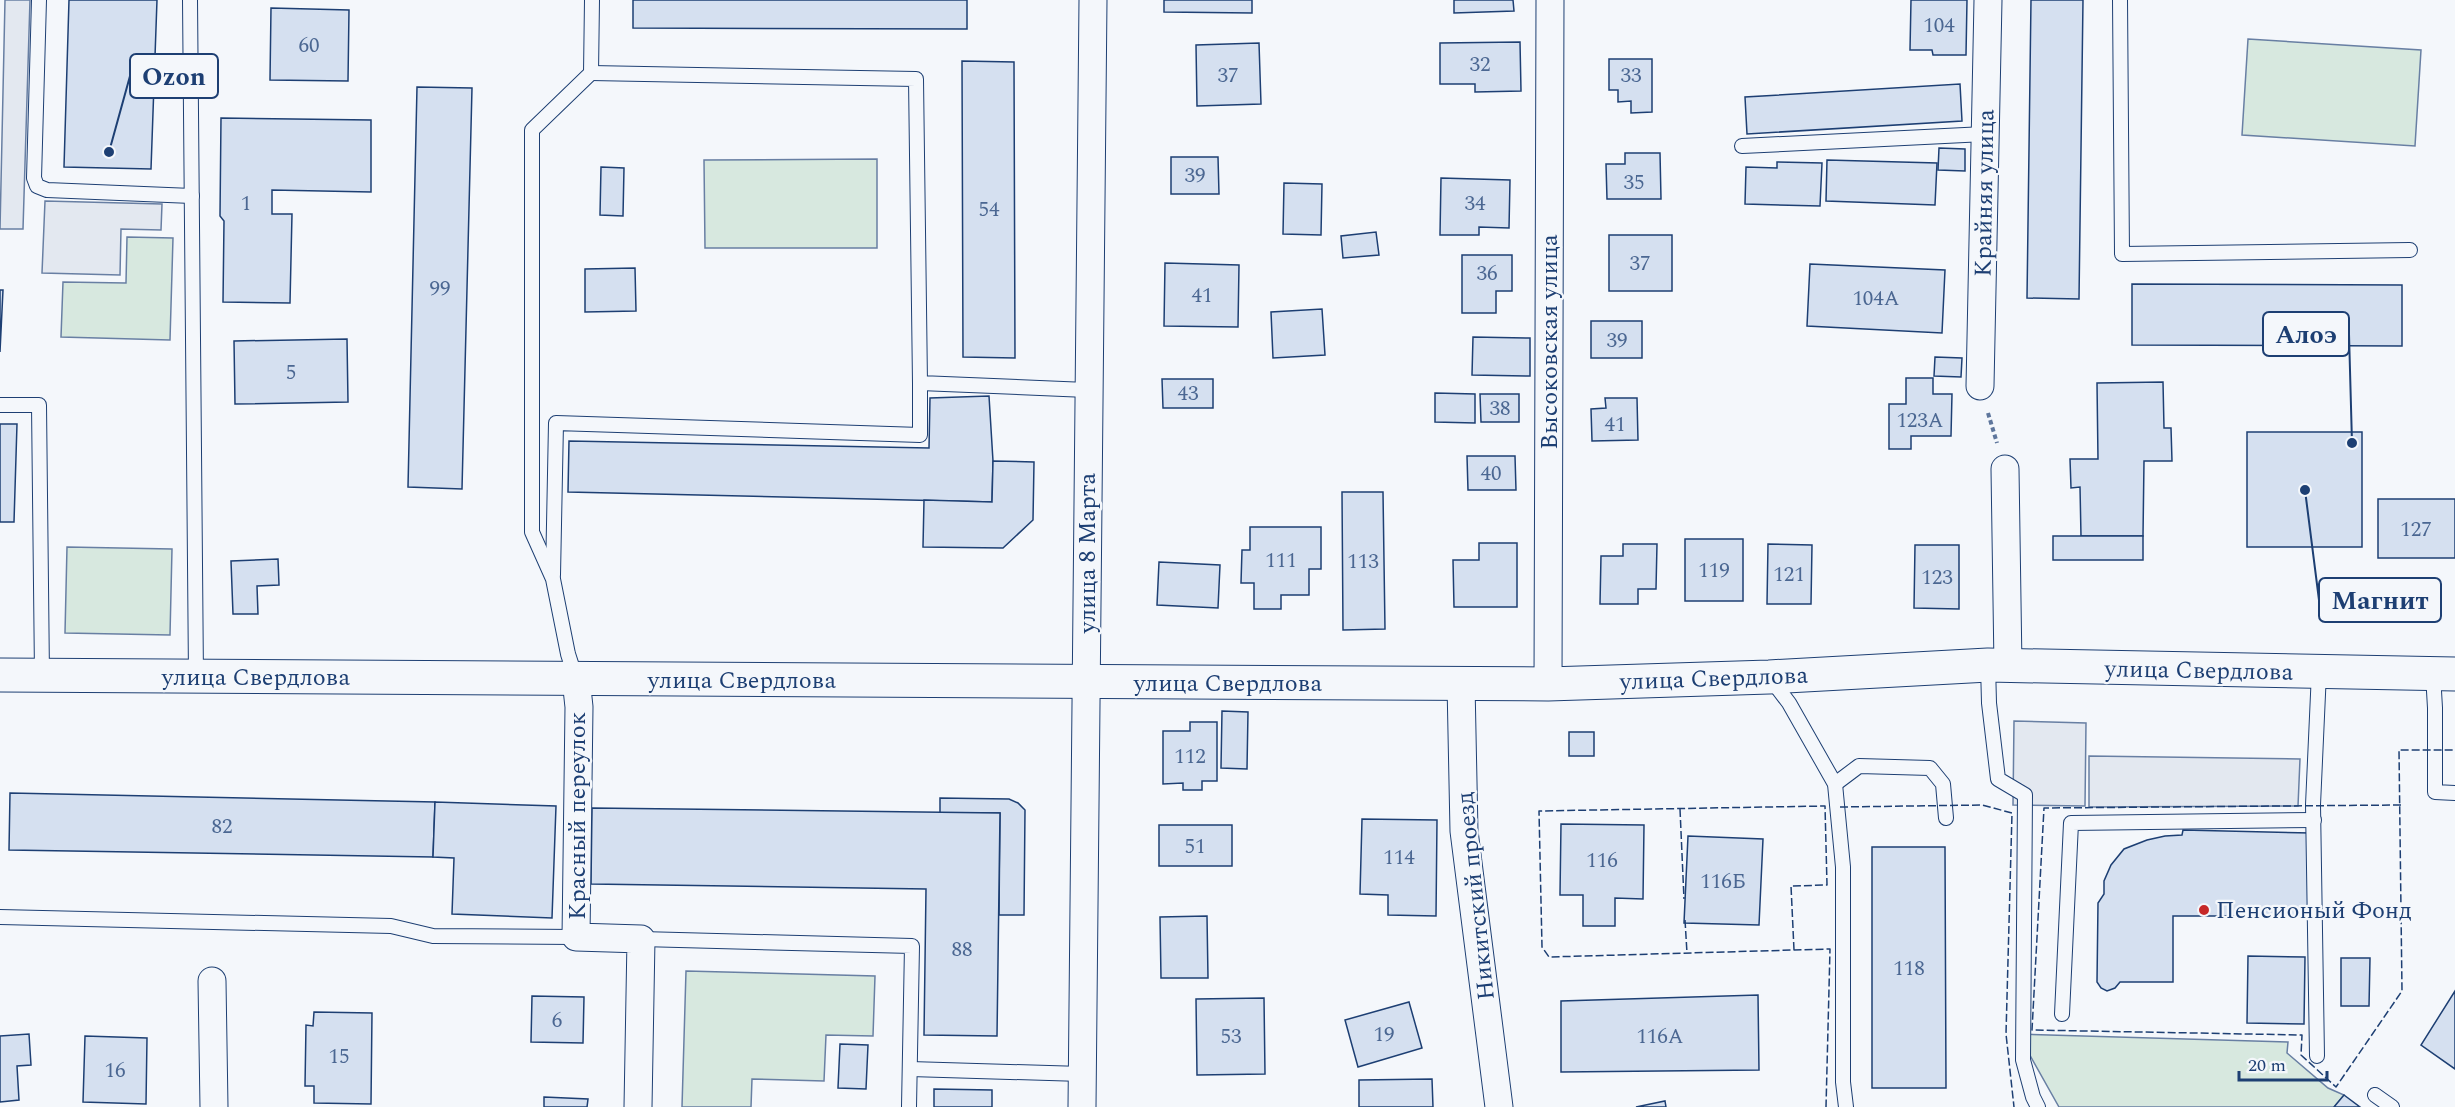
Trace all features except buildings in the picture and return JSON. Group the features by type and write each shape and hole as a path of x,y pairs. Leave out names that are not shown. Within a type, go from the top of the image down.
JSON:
{"street":[{"name":"улица 8 Марта","path":"1082,1107 1093,0"},
{"name":"Высоковская улица","path":"1548,684 1550,0"},
{"name":"Крайняя улица","path":"1980,386 1988,0"},
{"path":"1998,665 2005,469"},
{"name":"улица Свердлова","path":"0,675 1548,684 1769,677 1998,665 2444,674"},
{"name":"Красный переулок","path":"576,678 579,707 576,937 641,939"},
{"name":"Никитский проезд","path":"1461,684 1464,831 1499,1107"},
{"path":"638,1107 641,939"},
{"path":"213,981 214,1107"}],"lane":[{"path":"39,0 33,178 37,186 46,190 192,195"},
{"path":"190,0 196,677"},
{"path":"591,73 592,0"},
{"path":"2120,0 2122,254 2410,250"},
{"path":"553,579 532,532 532,130 591,73 916,79 920,435 556,423 553,579 568,654 576,678"},
{"path":"1742,146 1985,134"},
{"path":"920,383 1088,390"},
{"path":"0,405 39,405 42,676"},
{"path":"1998,665 1989,703 1998,779 2025,795 2023,1060 2038,1107"},
{"path":"2317,1056 2314,820 2319,672"},
{"path":"2444,674 2434,792 2455,793"},
{"path":"1769,677 1789,703 1835,784 1843,867 1843,1082 1846,1107"},
{"path":"1835,784 1859,766 1930,768 1943,784 1946,818"},
{"path":"2062,1014 2071,823 2314,820"},
{"path":"0,917 391,926 433,936 576,937"},
{"path":"641,939 912,946 909,1107"},
{"path":"910,1069 1082,1074"},
{"path":"2375,1095 2392,1107"}],"path":[{"path":"1980,386 2005,469"}],"shaded area":[{"path":"5,0 30,0 23,229 0,229"},
{"path":"2248,39 2421,50 2415,146 2242,135"},
{"path":"877,159 877,248 705,248 704,160"},
{"path":"45,201 162,204 161,230 121,229 120,275 42,273"},
{"path":"127,237 173,238 170,340 61,337 63,282 126,283"},
{"path":"67,547 172,549 170,635 65,633"},
{"path":"2014,721 2086,723 2085,806 2013,805"},
{"path":"2089,756 2300,759 2298,806 2089,807"},
{"path":"686,971 875,976 873,1036 826,1035 824,1081 752,1079 751,1107 682,1107"},
{"path":"2018,1034 2288,1042 2287,1053 2328,1088 2344,1095 2334,1107 2059,1107"}],"fence":[{"path":"2401,805 2044,808 2032,1030 2302,1035 2301,1055 2336,1087 2402,991 2399,750 2455,750"},
{"path":"1840,807 1982,805 2012,813 2006,1034 2014,1107"},
{"path":"1794,950 1791,886 1827,885 1825,806 1539,811 1542,947 1549,957 1830,949 1826,1107"},
{"path":"1680,809 1684,899"},
{"path":"1685,920 1687,953"}],"place":[{"name":"Ozon","path":"109,152"},
{"name":"Алоэ","path":"2352,443"},
{"name":"Магнит","path":"2305,490"},
{"name":"Пенсионый Фонд","path":"2204,910"}]}
